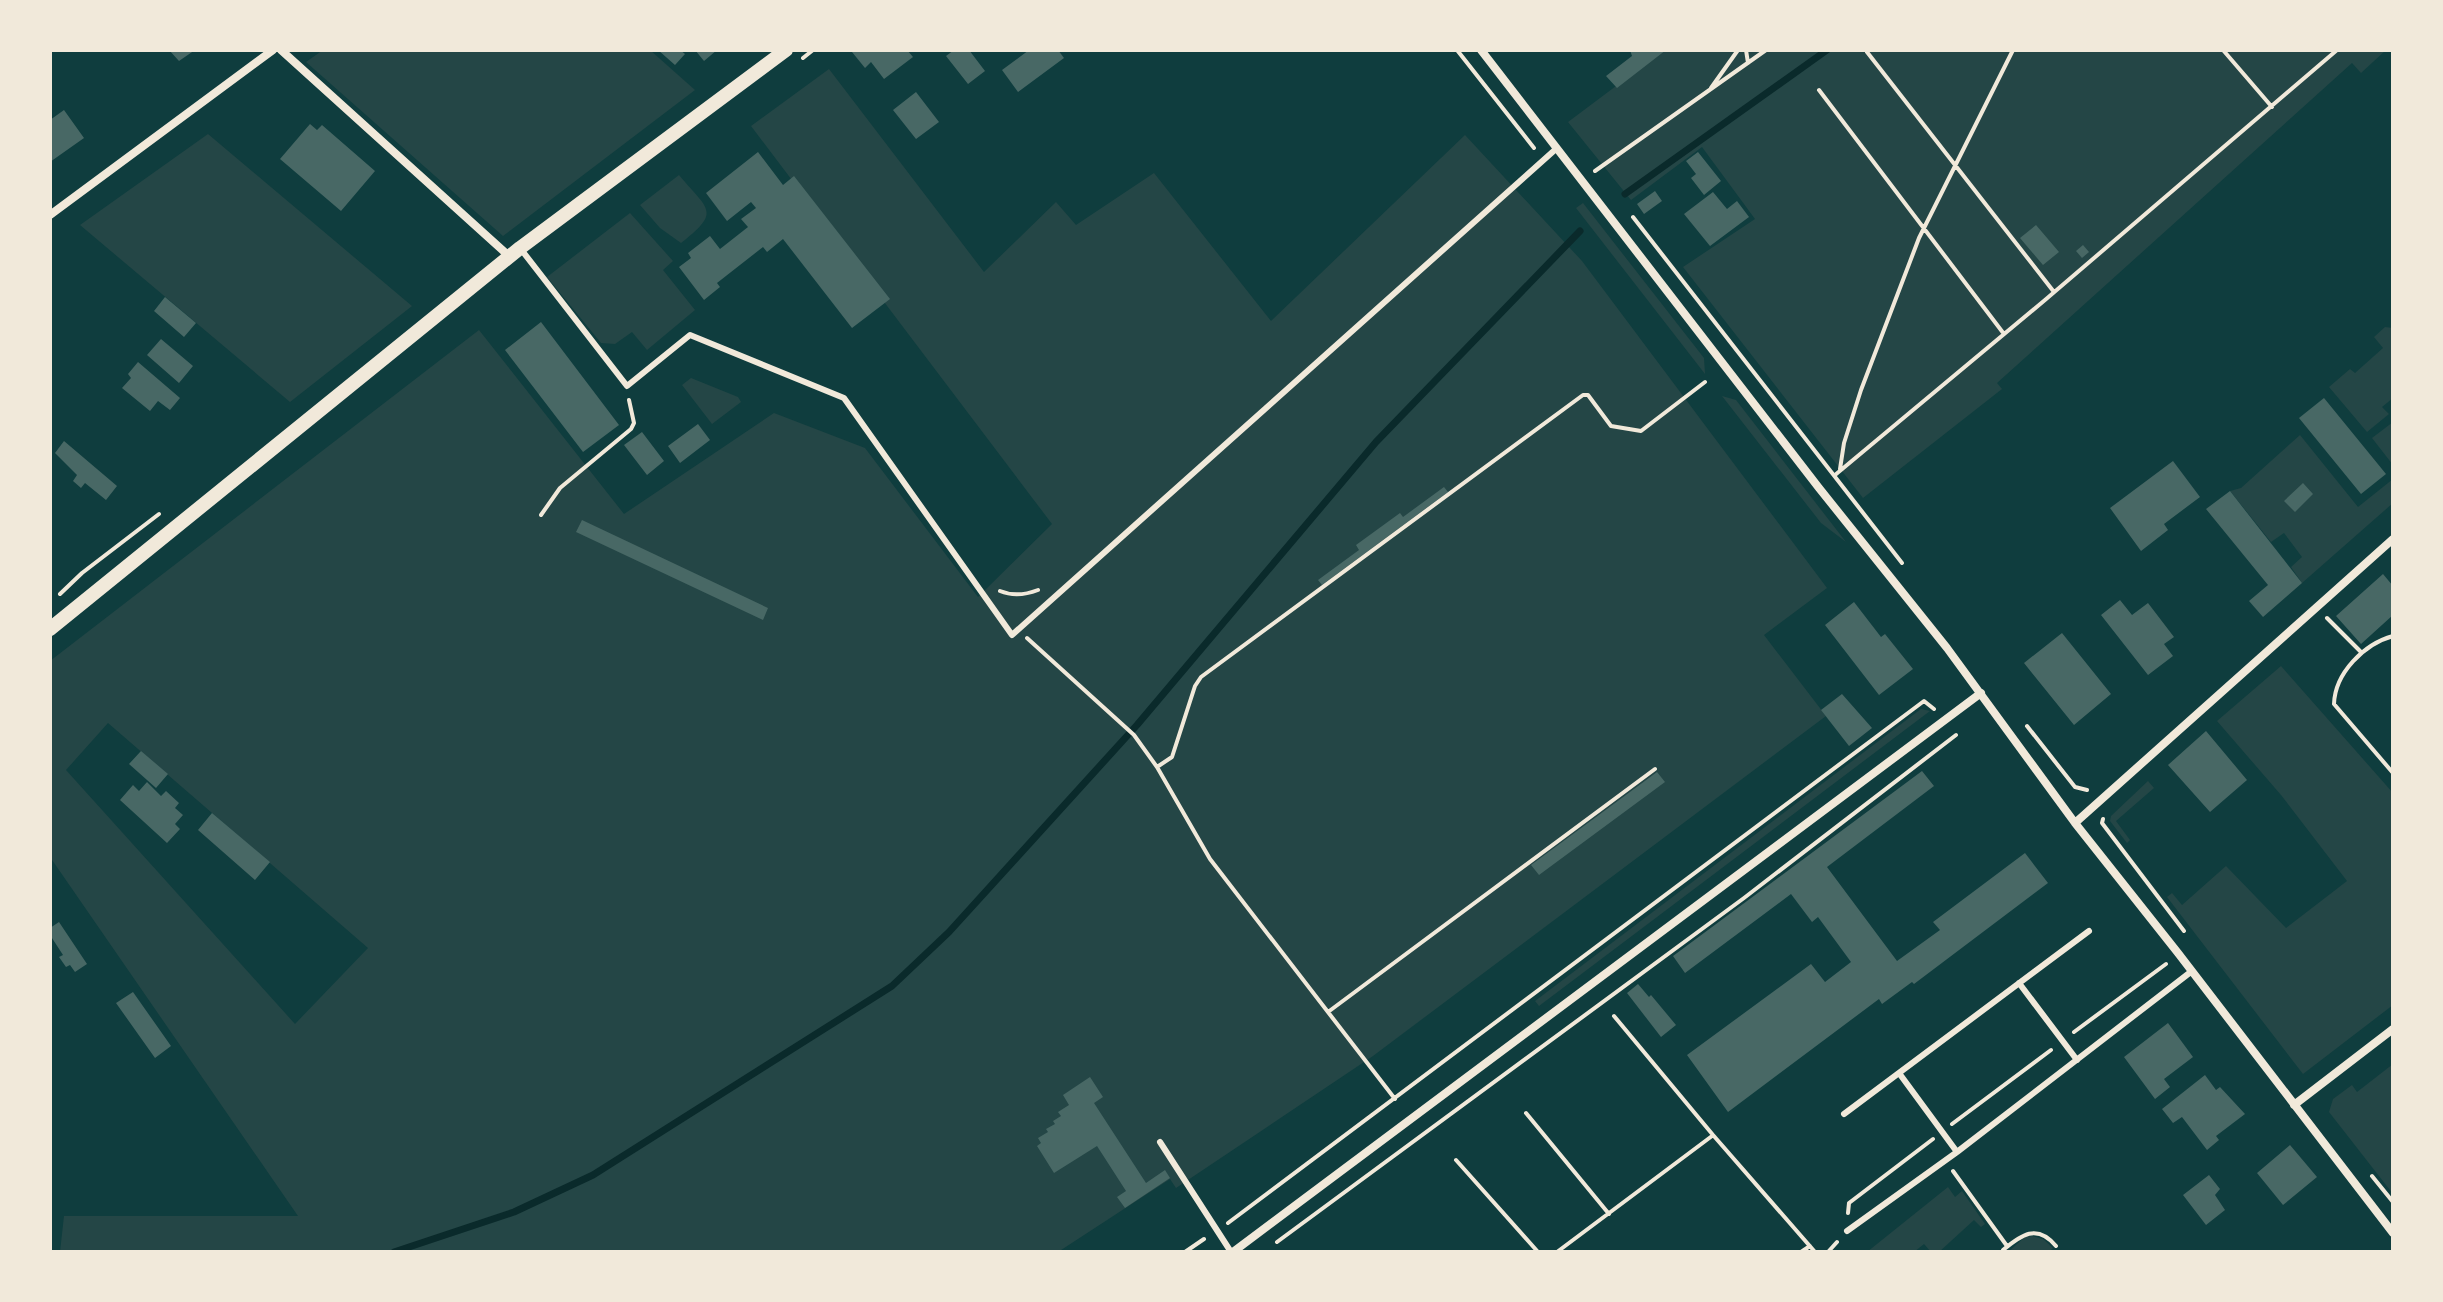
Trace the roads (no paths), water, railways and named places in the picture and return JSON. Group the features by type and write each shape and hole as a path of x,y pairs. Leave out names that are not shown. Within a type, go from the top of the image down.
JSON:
{"street":[{"path":"50,215 273,50"},
{"path":"281,50 515,252"},
{"path":"50,629 515,252 786,50"},
{"path":"1481,50 1981,693 2075,823 2393,1233"},
{"path":"2075,823 2393,539"},
{"path":"1232,1252 1981,693"},
{"path":"2294,1105 2393,1029"}],"lane":[{"path":"515,252 627,386 690,335 844,398 1012,635 1557,148"},
{"path":"1844,1114 2089,931"},
{"path":"1847,1231 1957,1152 2192,971"},
{"path":"2019,983 2077,1060"},
{"path":"1899,1073 1957,1152"},
{"path":"1160,1142 1232,1252"}],"waterway":[{"path":"1625,194 1827,50"},
{"path":"394,1252 514,1212 593,1175 892,986 949,932 1137,725 1376,442 1580,231"}]}
